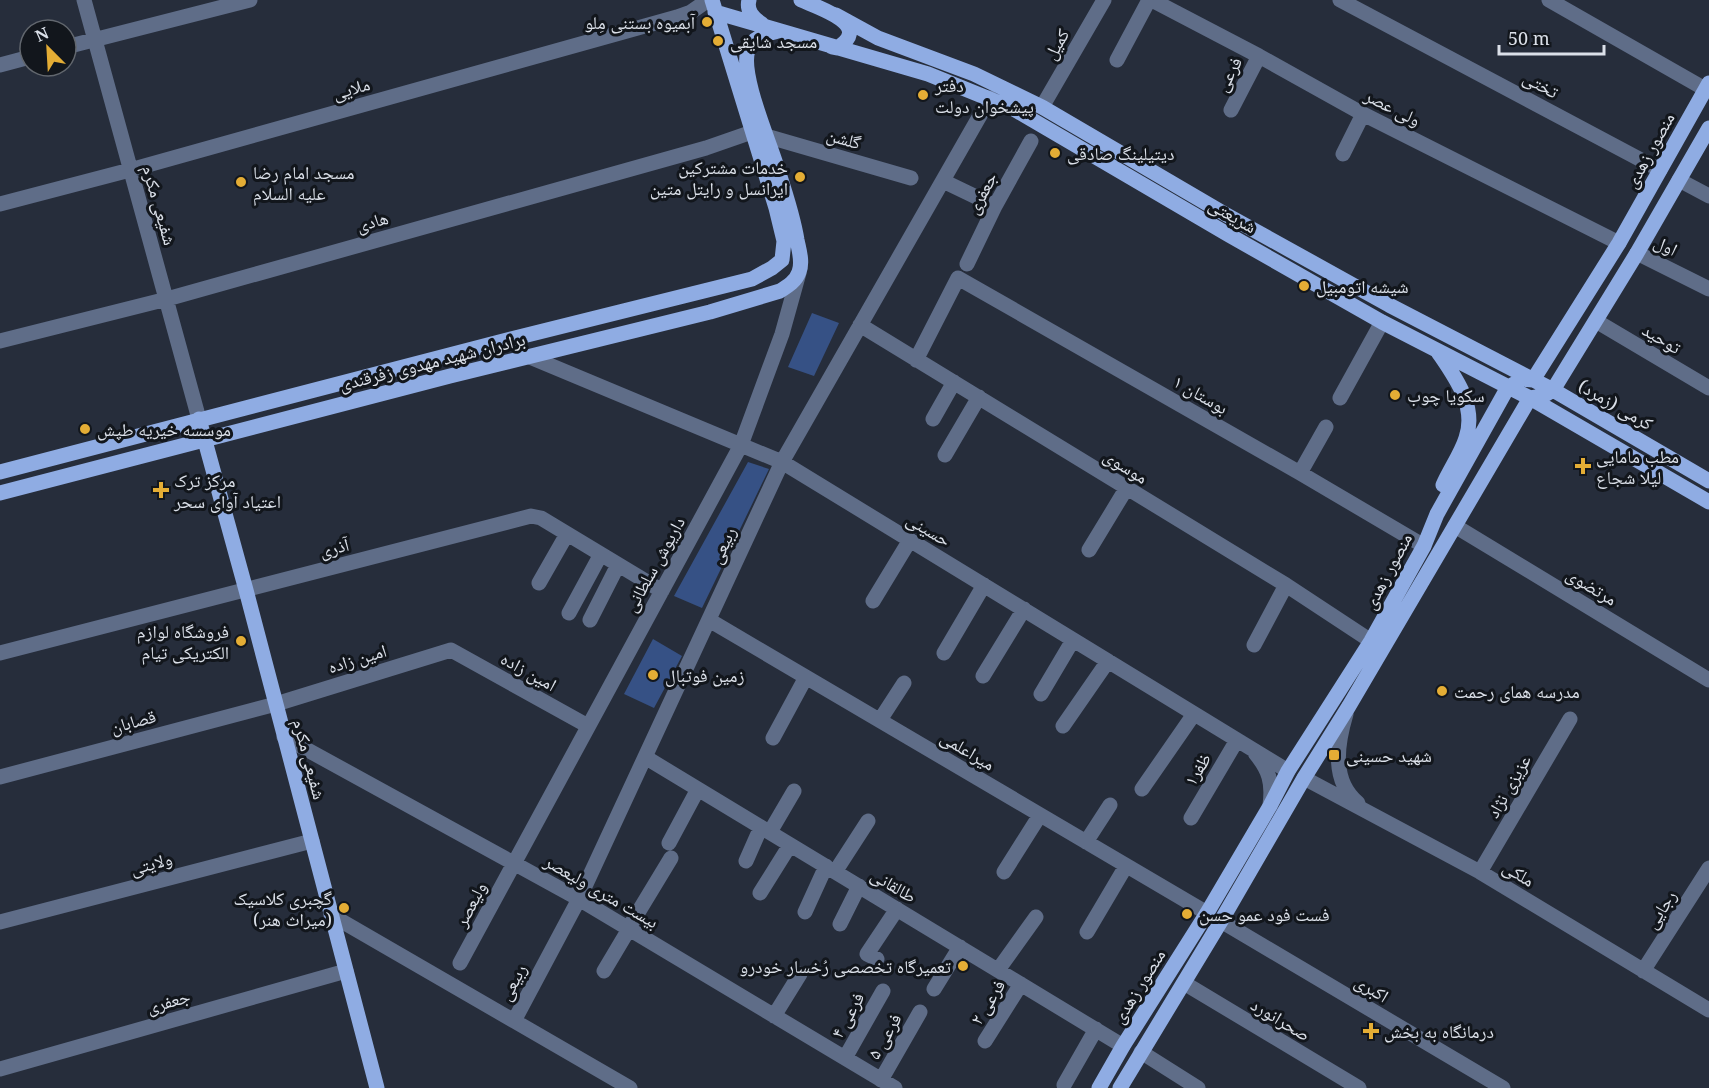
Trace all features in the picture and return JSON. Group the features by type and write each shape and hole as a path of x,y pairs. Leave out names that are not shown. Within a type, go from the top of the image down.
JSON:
{"main road":[{"path":"749,0 750,12 756,20 772,29 759,37 748,49 747,60 759,133"},
{"name":"شریعتی","path":"801,0 836,15 878,38 974,74 1042,107 1378,300 1533,380"},
{"path":"712,4 759,133 782,206 797,237 801,261 800,272"},
{"name":"شریعتی","path":"712,4 772,29 928,74 990,98 1039,123 1382,322 1530,398 1709,502"},
{"path":"829,47 837,48 846,43 849,36 849,29 845,22 836,15"},
{"name":"منصور زهدی","path":"1533,380 1620,243 1707,86"},
{"path":"1530,398 1544,396 1553,390 1637,253 1709,128"},
{"path":"1660,170 1679,180"},
{"name":"برادران شهید مهدوی زفرقندی","path":"0,472 199,419 752,279 782,260 784,240 782,206"},
{"path":"1620,243 1637,253"},
{"name":"برادران شهید مهدوی زفرقندی","path":"0,493 710,312 780,291 790,285 800,272"},
{"path":"507,340 530,357"},
{"path":"1437,514 1439,494 1466,438 1469,416 1466,398 1438,352"},
{"path":"1508,387 1523,379 1533,380"},
{"name":"کرمی (زمرد)","path":"1533,380 1709,481"},
{"name":"منصور زهدی","path":"1099,1088 1270,806 1288,771 1371,641 1424,546 1437,514 1508,387"},
{"name":"منصور زهدی","path":"1120,1088 1530,398"},
{"name":"شفیعی مکرم","path":"199,419 377,1088"},
{"path":"1288,771 1304,778"},
{"path":"1206,913 1221,921"}],"street":[{"name":"شفیعی مکرم","path":"84,0 199,419"},
{"path":"78,45 250,0"},
{"name":"کمیل","path":"1042,107 1104,0"},
{"path":"1117,60 1150,0"},
{"name":"ولی عصر","path":"1150,0 1259,56 1363,114 1620,243"},
{"name":"تختی","path":"1340,0 1660,170"},
{"path":"1549,0 1707,86"},
{"name":"ملایی","path":"0,204 130,170 677,17 712,4"},
{"name":"فرعی","path":"1231,110 1259,56"},
{"path":"0,65 18,60"},
{"name":"ربیعی","path":"514,1021 579,899 782,462 990,98"},
{"path":"1343,154 1363,114"},
{"name":"گلشن","path":"759,133 911,178"},
{"name":"هادی","path":"0,341 167,299 759,133"},
{"name":"جعفری","path":"966,264 1031,141"},
{"path":"1679,180 1709,196"},
{"path":"943,181 995,206"},
{"name":"اول","path":"1637,253 1709,289"},
{"name":"داریوش سلطانی","path":"514,863 741,445 782,334 800,272"},
{"name":"بوستان ۱","path":"916,360 958,278 1424,546"},
{"name":"توحید","path":"1596,321 1709,388"},
{"path":"1340,398 1382,322"},
{"name":"موسوی","path":"860,325 1286,585 1371,641"},
{"name":"حسینی","path":"530,357 782,462 1288,771"},
{"path":"933,419 954,382"},
{"path":"945,455 980,397"},
{"path":"1300,473 1326,427"},
{"path":"1089,550 1126,489"},
{"name":"آذری","path":"0,653 531,516 541,518 662,591"},
{"name":"مرتضوی","path":"1455,526 1709,680"},
{"path":"539,583 567,534"},
{"path":"873,601 910,540"},
{"path":"569,614 601,554"},
{"path":"590,620 618,564"},
{"path":"944,653 984,585"},
{"path":"1254,645 1286,585"},
{"path":"983,676 1024,609"},
{"name":"میراعلمی","path":"709,620 1206,913"},
{"path":"1041,694 1073,639"},
{"name":"امين زاده","path":"276,704 451,650"},
{"name":"امین زاده","path":"451,650 588,726"},
{"path":"1063,726 1108,661"},
{"path":"773,738 806,677"},
{"path":"880,720 904,683"},
{"name":"قصابان","path":"0,777 276,704"},
{"path":"1349,706 1339,740 1338,762 1342,783 1352,799 1367,811"},
{"path":"1142,789 1194,714"},
{"name":"عزیزی نژاد","path":"1480,872 1570,719"},
{"name":"بیست متری ولیعصر","path":"284,737 579,899 894,1088"},
{"name":"ظفر۱","path":"1191,818 1237,740"},
{"path":"1251,748 1262,762 1273,787 1270,806"},
{"name":"طالقانی","path":"645,757 1123,1046"},
{"name":"ملکی","path":"1304,778 1480,872 1709,1010"},
{"path":"604,971 629,929 670,850 698,789"},
{"path":"746,861 765,830 794,791"},
{"path":"1086,842 1110,805"},
{"path":"1004,872 1040,815"},
{"path":"805,912 831,869 868,820"},
{"name":"ولایتی","path":"0,922 312,841"},
{"path":"760,893 790,845"},
{"name":"ولیعصر","path":"460,963 514,863"},
{"path":"1087,932 1126,866"},
{"name":"رجایی","path":"1643,971 1709,868"},
{"path":"840,924 859,886"},
{"path":"877,959 867,954 897,909"},
{"path":"331,915 630,1088"},
{"path":"998,970 1036,917"},
{"name":"اکبری","path":"1221,921 1503,1088"},
{"path":"934,989 960,947"},
{"name":"جعفری","path":"0,1069 346,971"},
{"path":"774,1016 800,974"},
{"name":"صحرانورد","path":"1184,982 1359,1088"},
{"name":"فرعی ۲","path":"985,1041 1021,984"},
{"name":"فرعی ۴","path":"845,1058 883,991"},
{"name":"فرعی ۵","path":"880,1080 920,1012"},
{"path":"1064,1085 1096,1029"},
{"path":"1141,1052 1198,1088"}],"shaded area":[{"path":"812,313 839,323 814,376 788,367"},
{"path":"748,462 769,469 702,608 674,596"},
{"name":"زمین فوتبال","path":"653,639 682,656 654,708 624,694"}],"place":[{"name":"آبمیوه بستنی مِلو","path":"707,22"},
{"name":"مسجد شایقی","path":"718,41"},
{"name":"دفتر پیشخوان دولت","path":"923,95"},
{"name":"دیتیلینگ صادقی","path":"1055,153"},
{"name":"خدمات مشترکین ایرانسل و رایتل متین","path":"800,177"},
{"name":"مسجد امام رضا علیه السلام","path":"241,182"},
{"name":"شیشه اتومبیل","path":"1304,286"},
{"name":"سکویا چوب","path":"1395,395"},
{"name":"موسسه خیریه طپش","path":"85,429"},
{"name":"مطب مامایی لیلا شجاع","path":"1583,466"},
{"name":"مرکز ترک اعتیاد آوای سحر","path":"161,490"},
{"name":"فروشگاه لوازم الکتریکی تیام","path":"241,641"},
{"name":"زمین فوتبال","path":"653,675"},
{"name":"مدرسه همای رحمت","path":"1442,691"},
{"name":"شهید حسینی","path":"1334,755"},
{"name":"گچبری کلاسیک (میراث هنر)","path":"344,908"},
{"name":"فست فود عمو حسن","path":"1187,914"},
{"name":"تعمیرگاه تخصصی رُخسار خودرو","path":"963,966"},
{"name":"درمانگاه به بخش","path":"1371,1031"}]}
